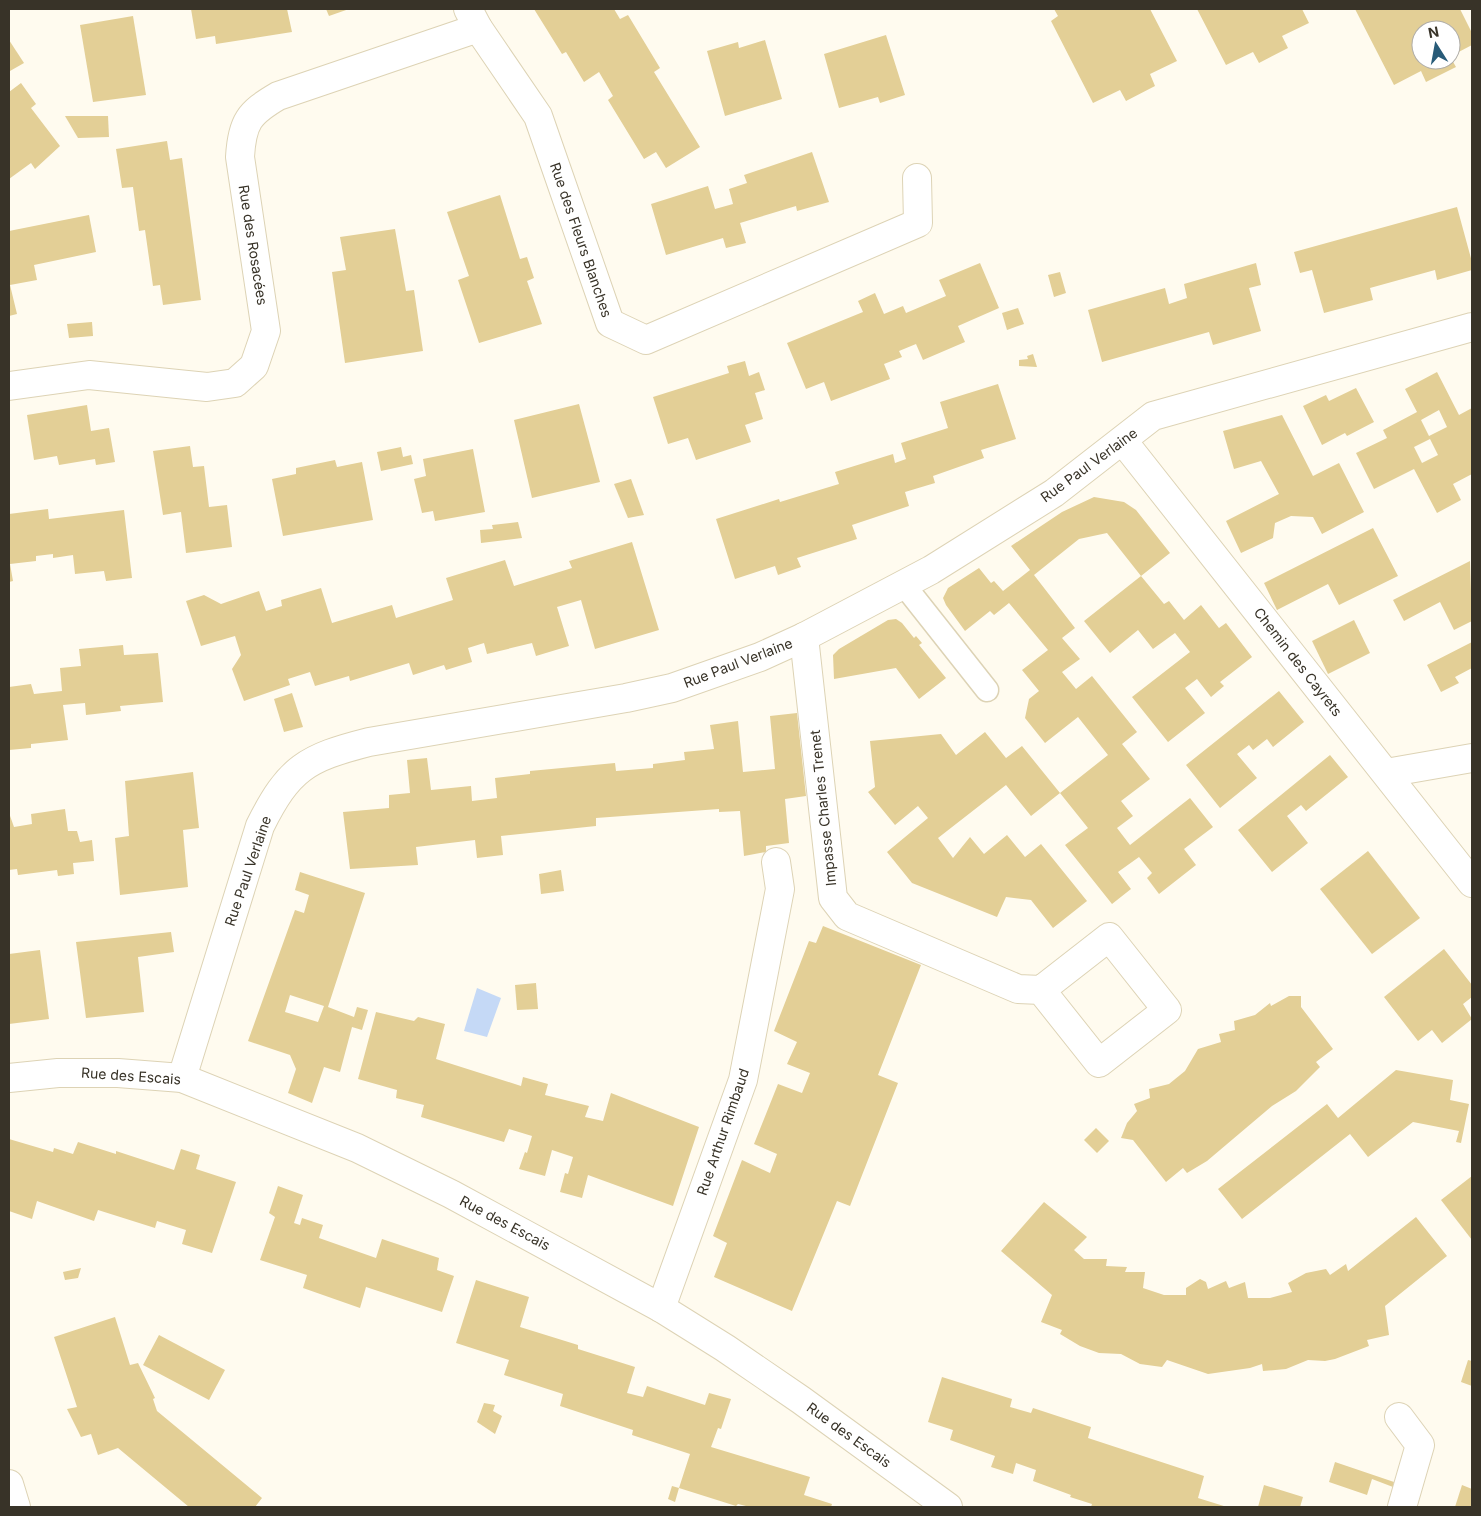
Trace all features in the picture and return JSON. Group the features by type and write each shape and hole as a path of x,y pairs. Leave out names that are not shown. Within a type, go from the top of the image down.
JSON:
{"street":[{"name":"Rue des Fleurs Blanches","path":"473,18 538,116 610,323 646,340 918,224 916,178"},
{"name":"Rue des Rosacées","path":"9,386 89,375 208,387 235,382 254,366 266,331 240,157 241,137 247,119 261,106 278,96 473,18"},
{"name":"Rue Paul Verlaine","path":"182,1078 260,826 276,793 300,768 332,752 369,742 626,698 672,688 760,657 804,637 932,570 1054,493 1153,416 1472,327"},
{"name":"Chemin des Cayrets","path":"1123,441 1472,882"},
{"name":"Impasse Charles Trenet","path":"804,637 833,898 847,916 1018,989 1041,990"},
{"path":"1386,773 1472,758"},
{"name":"Rue Arthur Rimbaud","path":"661,1308 743,1080 780,889 776,862"},
{"path":"1109,937 1167,1010 1099,1064 1041,990 1109,937"},
{"name":"Rue des Escais","path":"9,1078 58,1073 110,1073 182,1078 357,1148 451,1194 661,1308 801,1400 948,1507"},
{"path":"1400,1417 1420,1445 1402,1507"},
{"path":"9,1484 16,1507"}],"lane":[{"path":"904,585 986,690"}],"water":[{"path":"477,988 501,998 487,1037 464,1031"}],"building":[{"path":"191,9 287,9 292,32 216,44 215,36 196,39"},
{"path":"326,9 349,9 329,16"},
{"path":"534,9 614,9 620,19 628,15 660,68 654,72 700,147 666,168 656,152 644,159 608,100 613,96 599,72 584,82 566,52 562,54"},
{"path":"1054,9 1150,9 1177,61 1150,74 1155,86 1126,101 1120,90 1093,103 1051,21 1058,16"},
{"path":"1197,9 1302,9 1309,23 1282,36 1288,48 1259,63 1253,52 1226,65"},
{"path":"1355,9 1460,9 1472,33 1472,45 1461,51 1461,20 1411,20 1411,70 1450,70 1426,82 1421,71 1394,85"},
{"path":"133,16 146,95 93,102 80,25"},
{"path":"886,35 905,95 880,103 878,97 839,108 824,54"},
{"path":"9,40 24,63 10,71 9,68"},
{"path":"765,40 782,99 725,116 707,51 738,42 739,48"},
{"path":"21,83 36,104 31,108 60,146 35,169 31,163 9,179 9,92"},
{"path":"65,116 108,116 109,137 78,138"},
{"path":"167,141 170,160 182,158 201,300 163,305 160,285 153,286 145,230 139,231 133,187 122,188 116,149"},
{"path":"812,152 829,202 797,211 796,206 740,223 746,243 726,248 723,238 666,255 651,204 708,186 715,209 733,204 729,189 747,183 744,175"},
{"path":"500,195 520,259 527,257 534,278 527,281 542,324 479,343 458,280 469,276 447,212"},
{"path":"1457,207 1472,262 1472,270 1437,280 1435,270 1370,288 1373,300 1324,313 1312,270 1300,273 1294,252"},
{"path":"89,215 96,252 34,265 37,280 10,285 17,314 9,316 9,231"},
{"path":"395,229 406,291 414,290 423,351 345,363 332,272 346,270 340,237"},
{"path":"980,263 999,308 958,326 965,342 923,360 916,344 899,351 902,357 884,364 890,379 831,401 824,382 806,389 787,343 863,312 858,301 875,293 884,314 903,306 906,313 946,296 939,280"},
{"path":"1256,263 1261,285 1249,288 1261,331 1213,345 1209,332 1102,362 1088,310 1165,288 1169,304 1187,298 1184,284"},
{"path":"1060,272 1066,293 1054,297 1048,275"},
{"path":"1018,308 1024,324 1007,330 1002,313"},
{"path":"92,322 93,336 69,338 67,324"},
{"path":"1033,354 1037,367 1019,366 1019,360 1028,359 1027,356"},
{"path":"745,361 749,376 759,372 765,390 755,393 763,419 745,425 751,442 696,460 688,438 668,444 653,397 729,373 727,366"},
{"path":"1437,372 1459,415 1472,408 1472,474 1453,484 1461,500 1437,513 1414,469 1374,489 1356,453 1387,438 1383,430 1417,412 1405,389","holes":["1439,410 1447,427 1429,436 1421,420","1430,439 1438,455 1422,463 1414,447"]},
{"path":"998,384 1016,439 981,450 984,458 933,476 935,483 905,492 909,506 852,525 857,539 797,558 801,567 778,575 775,566 735,579 716,519 779,499 780,502 839,484 835,472 893,454 895,463 906,459 901,443 948,428 940,402"},
{"path":"1356,388 1374,422 1347,436 1345,433 1322,445 1303,406 1326,395 1329,401"},
{"path":"579,404 600,482 532,498 514,420"},
{"path":"87,405 91,431 109,428 115,462 96,465 95,459 59,465 57,456 34,460 27,415"},
{"path":"1282,415 1313,476 1339,463 1364,512 1322,534 1313,517 1291,516 1275,523 1273,538 1241,553 1226,521 1279,494 1261,461 1234,469 1223,431"},
{"path":"190,446 193,467 204,466 209,507 227,505 232,547 186,553 181,512 163,515 153,451"},
{"path":"401,447 403,457 411,455 413,464 381,471 377,452"},
{"path":"473,449 485,512 435,521 433,511 422,513 414,479 426,476 423,459"},
{"path":"335,460 337,467 362,462 373,520 283,536 272,479 296,474 296,468"},
{"path":"631,479 644,515 628,518 614,484"},
{"path":"1094,497 1124,502 1136,510 1170,553 1141,576 1107,533 1079,539 1034,575 1075,628 1062,638 1080,659 1062,672 1076,689 1092,676 1137,732 1122,744 1150,779 1121,801 1133,816 1117,828 1130,845 1190,798 1213,827 1184,849 1196,865 1159,894 1147,878 1152,873 1139,857 1118,872 1131,889 1112,904 1065,845 1088,828 1060,793 1108,755 1078,717 1045,743 1025,718 1029,699 1039,691 1022,670 1048,650 1009,603 994,615 990,611 965,631 943,598 948,588 979,568 991,583 994,581 1003,591 1030,570 1011,546 1062,512"},
{"path":"48,509 49,519 124,510 132,578 106,581 104,571 75,574 73,555 53,558 53,554 36,556 36,561 10,564 13,581 9,582 9,514"},
{"path":"518,522 522,538 481,543 480,530 493,529 492,525"},
{"path":"1373,528 1398,576 1339,605 1328,584 1277,610 1264,583"},
{"path":"632,542 659,630 595,649 581,600 557,607 569,646 536,656 532,643 487,654 484,643 468,648 472,662 446,670 444,665 413,675 409,663 350,681 349,676 315,686 310,672 288,679 290,685 244,701 232,669 241,655 235,636 201,646 186,601 204,595 221,604 259,591 266,611 282,606 281,600 321,588 332,623 392,605 396,618 453,600 446,578 505,560 514,586 572,568 569,561"},
{"path":"1470,561 1472,621 1454,630 1440,602 1404,621 1393,600"},
{"path":"1141,576 1164,604 1169,601 1184,620 1201,605 1219,628 1226,623 1252,657 1220,682 1224,686 1211,697 1197,679 1185,688 1205,713 1168,742 1132,697 1190,652 1175,633 1153,649 1138,630 1110,653 1084,621"},
{"path":"896,619 902,623 914,638 916,636 922,643 919,645 946,678 919,699 896,668 834,679 833,655 839,649 888,620"},
{"path":"1354,620 1370,653 1328,674 1312,641"},
{"path":"1472,642 1472,668 1455,677 1459,683 1441,692 1427,665"},
{"path":"123,645 124,655 158,653 163,702 120,706 121,711 86,715 85,703 63,705 68,740 31,744 31,748 9,750 9,687 31,684 34,694 62,691 60,668 81,666 79,649"},
{"path":"1279,691 1304,722 1273,747 1267,739 1253,750 1249,745 1237,754 1257,778 1220,808 1186,765"},
{"path":"292,693 303,727 284,732 274,699"},
{"path":"797,713 806,796 785,799 789,843 766,846 766,852 744,856 740,811 719,812 719,809 596,818 596,826 501,836 503,855 477,858 475,840 416,847 418,865 350,869 343,812 389,808 389,795 410,793 407,760 427,758 431,790 471,786 472,801 497,798 495,778 530,774 530,771 615,763 616,771 653,768 653,764 685,760 684,752 714,749 710,725 738,721 743,772 775,769 770,716"},
{"path":"985,732 1006,758 1022,746 1060,793 1031,816 1006,785 938,838 953,858 970,837 984,854 1007,835 1025,857 1041,844 1087,901 1053,928 1031,900 1006,897 997,917 912,883 887,852 928,818 918,806 895,825 868,792 875,787 870,741 941,734 956,755"},
{"path":"1330,755 1348,777 1306,811 1301,805 1287,816 1308,843 1272,872 1238,830"},
{"path":"193,772 199,828 183,830 188,887 120,895 115,838 129,836 125,781"},
{"path":"65,809 68,831 77,831 80,842 92,840 94,861 73,863 74,874 58,876 57,870 18,875 17,869 9,870 9,813 14,827 32,824 31,814"},
{"path":"1368,851 1420,918 1372,954 1320,889"},
{"path":"561,870 564,891 541,894 539,874"},
{"path":"300,872 365,893 328,1007 354,1017 357,1007 368,1010 362,1030 352,1027 340,1072 324,1067 312,1103 288,1093 296,1069 290,1055 248,1041 295,910 304,913 309,895 295,890","holes":["290,995 324,1006 318,1022 285,1012"]},
{"path":"823,926 921,965 878,1075 898,1083 850,1206 837,1201 792,1311 714,1277 727,1243 713,1236 742,1160 770,1173 777,1154 754,1144 778,1084 802,1093 810,1073 787,1064 797,1042 774,1031 809,941 816,943"},
{"path":"171,932 174,952 138,957 144,1012 86,1018 76,942"},
{"path":"1444,949 1472,985 1472,997 1463,1004 1472,1019 1442,1043 1432,1030 1418,1041 1384,997"},
{"path":"40,950 49,1019 9,1024 9,954"},
{"path":"536,983 538,1009 517,1010 515,985"},
{"path":"1289,996 1301,996 1301,1007 1333,1049 1316,1062 1320,1067 1296,1091 1272,1106 1207,1161 1187,1173 1183,1168 1166,1182 1133,1140 1121,1138 1127,1123 1137,1111 1134,1104 1150,1098 1149,1089 1169,1084 1185,1071 1198,1049 1221,1042 1219,1034 1235,1030 1234,1021 1255,1015 1270,1003 1271,1006"},
{"path":"376,1012 414,1021 418,1017 445,1024 436,1059 521,1086 523,1077 548,1084 545,1095 589,1106 585,1117 603,1121 611,1093 699,1127 673,1206 588,1175 582,1198 560,1192 565,1173 568,1174 573,1157 552,1150 545,1176 519,1169 525,1152 527,1153 532,1136 509,1129 504,1142 421,1117 424,1105 396,1098 397,1090 358,1079"},
{"path":"1396,1070 1453,1080 1450,1100 1469,1104 1461,1143 1456,1142 1459,1131 1413,1122 1368,1157 1350,1134 1242,1219 1218,1189 1327,1104 1338,1118"},
{"path":"1096,1128 1109,1141 1097,1153 1084,1140"},
{"path":"9,1139 53,1152 54,1148 73,1154 78,1142 116,1154 116,1151 174,1170 181,1149 200,1155 196,1169 236,1182 212,1253 182,1244 186,1230 157,1221 155,1228 98,1210 94,1221 37,1201 32,1219 9,1211"},
{"path":"1472,1176 1472,1240 1441,1200"},
{"path":"278,1186 303,1195 294,1223 300,1225 302,1218 323,1225 319,1238 376,1258 382,1239 439,1258 437,1270 454,1276 442,1312 366,1287 360,1308 303,1288 307,1275 260,1260 275,1217 269,1213"},
{"path":"1044,1202 1087,1237 1074,1250 1084,1259 1107,1259 1106,1266 1127,1267 1125,1272 1145,1272 1143,1288 1164,1295 1186,1295 1186,1288 1200,1279 1206,1282 1208,1289 1226,1281 1229,1288 1245,1282 1248,1298 1270,1298 1292,1292 1288,1283 1306,1273 1326,1269 1330,1275 1346,1264 1348,1271 1416,1217 1447,1256 1385,1306 1389,1335 1367,1340 1369,1346 1335,1359 1325,1361 1308,1360 1286,1369 1263,1371 1262,1364 1250,1368 1208,1374 1167,1360 1162,1367 1140,1364 1121,1354 1099,1353 1080,1346 1060,1334 1062,1330 1041,1322 1052,1295 1001,1251"},
{"path":"81,1268 78,1278 65,1280 63,1272"},
{"path":"476,1280 529,1297 520,1327 578,1345 578,1349 635,1367 627,1393 643,1397 647,1386 705,1405 709,1393 731,1399 721,1429 718,1428 711,1447 810,1477 804,1495 832,1504 831,1507 750,1507 738,1504 736,1506 679,1488 690,1454 632,1435 633,1430 560,1406 563,1394 504,1375 509,1360 456,1343"},
{"path":"115,1317 130,1365 138,1363 155,1398 153,1399 157,1411 262,1498 255,1507 189,1507 118,1448 98,1455 91,1434 81,1437 67,1409 77,1407 54,1337"},
{"path":"159,1335 225,1370 209,1400 143,1365"},
{"path":"1468,1360 1472,1361 1472,1386 1461,1382"},
{"path":"942,1377 1012,1399 1010,1407 1031,1413 1033,1408 1091,1427 1088,1438 1204,1476 1198,1498 1227,1507 1091,1507 1092,1504 1033,1481 1036,1470 1016,1463 1013,1474 991,1467 995,1456 950,1440 953,1430 928,1422"},
{"path":"484,1403 495,1405 493,1411 502,1416 495,1434 477,1422"},
{"path":"1335,1462 1394,1482 1393,1487 1372,1479 1367,1495 1329,1482"},
{"path":"1264,1485 1303,1497 1300,1507 1258,1507"},
{"path":"1462,1485 1472,1489 1472,1507 1455,1507"},
{"path":"672,1486 679,1488 675,1502 668,1499"}]}
